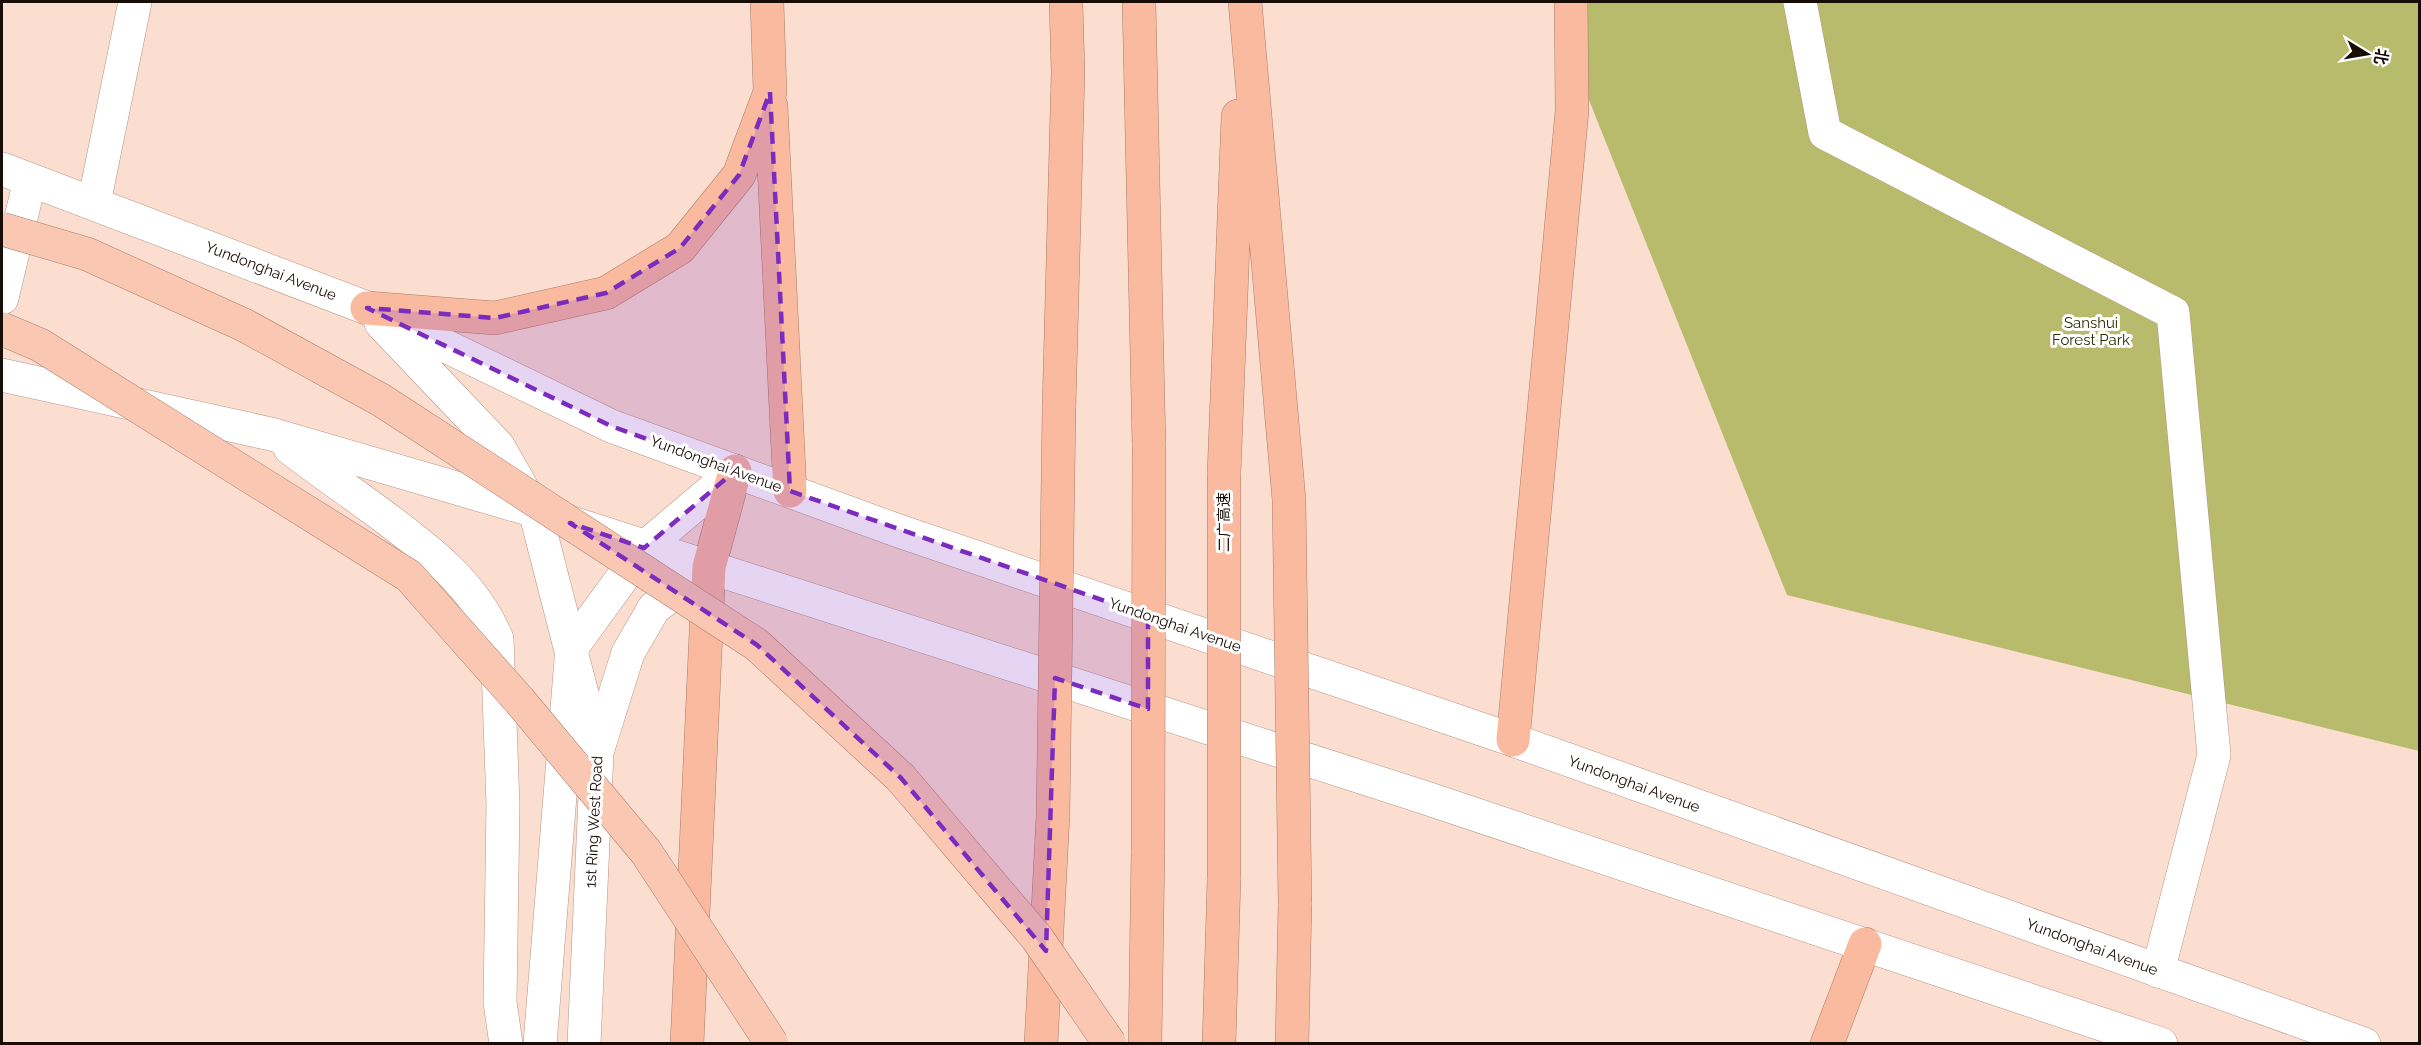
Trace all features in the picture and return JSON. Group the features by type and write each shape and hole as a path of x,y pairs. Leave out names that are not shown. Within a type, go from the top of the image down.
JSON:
{"highway":[{"path":"767,2 790,491"},
{"path":"1041,1044 1053,815 1059,408 1068,72 1066,2"},
{"path":"1138,2 1149,446 1145,1044"},
{"path":"1244,2 1289,500 1295,903 1292,1044"},
{"name":"二广高速","path":"1219,1044 1224,878 1224,474 1244,2"},
{"path":"1513,740 1572,111 1571,2"},
{"path":"367,308 495,318 606,293 680,248 739,175 770,92"},
{"path":"2,229 87,254 234,320 381,400 756,645 901,778 1037,938 1110,1044"},
{"path":"2,329 40,345 409,576 646,852 772,1044"},
{"path":"687,1044 709,567 735,471"},
{"path":"1827,1044 1865,944"}],"main road":[{"path":"94,203 135,2"},
{"path":"1800,2 1825,133 2173,313 2214,755 2158,971"},
{"path":"2,298 16,174"},
{"name":"Yundonghai Avenue","path":"16,174 367,308 611,426 907,534 1513,740 2364,1044"},
{"path":"367,308 498,446 535,511 572,647 597,752"},
{"path":"2,375 271,434 535,511 644,548 1423,797 2161,1044"},
{"path":"271,434 435,555 468,588 488,618 497,639 503,805 500,1002 506,1044"},
{"path":"540,1044 572,647 644,548 735,471"},
{"name":"1st Ring West Road","path":"584,1044 597,752 628,653 654,608 709,567"}],"highlighted area":[{"path":"770,92 790,491 1148,616 1148,709 1055,678 1046,951 901,778 757,645 570,523 644,548 735,471 611,426 367,308 495,318 606,293 680,248 739,175"}],"green space":[{"name":"Sanshui Forest Park","path":"1580,2 2419,2 2419,751 1787,595 1587,95"}]}
